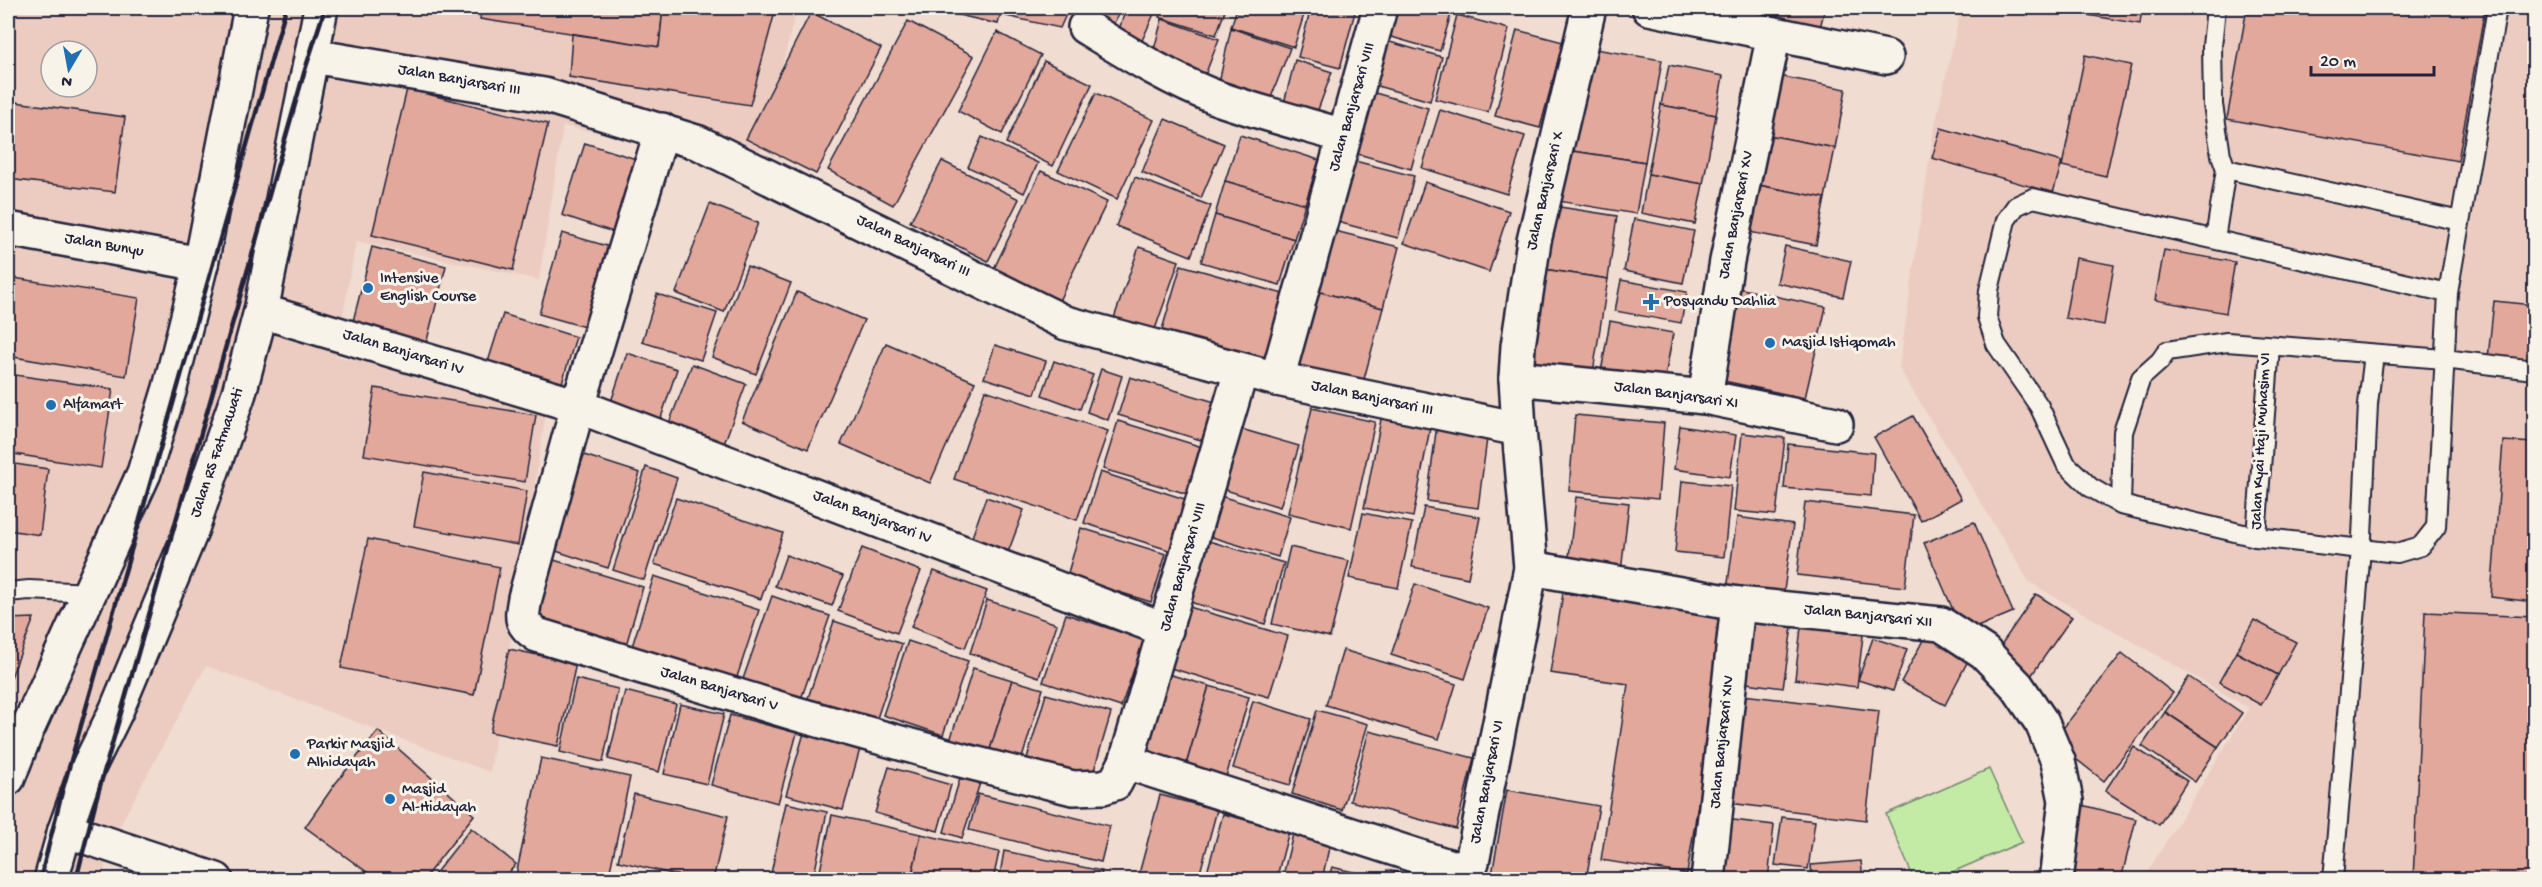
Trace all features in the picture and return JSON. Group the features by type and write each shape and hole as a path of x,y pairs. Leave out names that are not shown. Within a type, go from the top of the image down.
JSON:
{"street":[{"path":"8,778 17,729 91,593 144,473 170,388 201,264 251,8"},
{"name":"Jalan RS Fatmawati","path":"51,879 84,776 116,711 190,534 239,393 261,311 321,8"},
{"name":"Jalan Banjarsari VIII","path":"1277,379 1380,8"},
{"name":"Jalan Banjarsari X","path":"1516,378 1518,346 1534,241 1589,8"},
{"path":"1649,8 1886,57"},
{"path":"1085,27 1154,69 1220,99 1344,136"},
{"name":"Jalan Banjarsari XV","path":"1705,397 1727,261 1774,34"},
{"name":"Jalan Banjarsari III","path":"312,56 544,95 662,130 699,143 1066,323 1241,371 1519,429"},
{"path":"578,406 662,130"},
{"name":"Jalan Bunyu","path":"8,229 201,264"},
{"name":"Jalan Banjarsari IV","path":"261,311 578,406 1166,630"},
{"name":"Jalan Banjarsari VIII","path":"1126,762 1241,371"},
{"name":"Jalan Banjarsari XI","path":"1516,378 1705,397 1836,424"},
{"name":"Jalan Banjarsari VI","path":"1126,762 1451,867 1467,866 1472,862 1531,568 1516,378"},
{"name":"Jalan Banjarsari V","path":"578,406 525,598 522,620 528,629 537,635 797,714 1073,788 1103,788 1115,783 1126,762"},
{"name":"Jalan Banjarsari XII","path":"1531,568 1738,604 1941,624 1984,652 2017,686 2042,723 2058,761 2066,801 2056,879"},
{"name":"Jalan Banjarsari XIV","path":"1708,879 1738,604"},
{"path":"65,830 216,879"}],"lane":[{"path":"2216,8 2212,46 2213,105 2221,155 2226,169 2216,239"},
{"name":"Jalan Kyai Haji Muhasim VI","path":"2121,505 2123,432 2141,378 2160,362 2167,351 2227,342 2270,346 2256,537 2397,553 2421,546 2436,527 2448,294 2497,8"},
{"path":"2226,169 2460,221"},
{"path":"2256,537 2121,505 2090,487 2066,464 2040,406 1996,344 1987,317 1989,290 2006,220 2016,206 2033,198 2448,294"},
{"path":"2270,346 2444,359 2535,370"},
{"path":"2333,879 2360,549 2368,404 2374,354"},
{"path":"8,592 29,590 91,593"}],"shaded area":[{"path":"8,8 797,8 757,163 563,126 539,280 356,241 336,356 548,400 490,772 206,666 107,849 103,879 8,879"},
{"path":"1961,8 2534,8 2534,879 2143,879 2249,708 2029,582 1899,368 1933,134"}],"green space":[{"path":"1989,769 2022,842 1936,879 1914,879 1886,814"}],"building":[{"path":"481,8 663,8 659,47 480,19"},
{"path":"663,8 776,8 750,105 569,77 572,34 659,47"},
{"path":"903,8 923,8 922,12"},
{"path":"928,8 1002,8 998,24"},
{"path":"1008,8 1069,8 1060,28 1006,16"},
{"path":"1078,8 1121,8 1108,36 1074,18"},
{"path":"1126,8 1137,8 1154,14 1139,47 1116,39"},
{"path":"1162,8 1226,8 1216,35 1159,17"},
{"path":"1237,8 1306,8 1294,47 1231,27"},
{"path":"1311,8 1356,8 1340,68 1298,57"},
{"path":"1388,8 1430,8 1451,14 1440,51 1381,34"},
{"path":"1771,8 1825,8 1819,32 1768,18"},
{"path":"2046,8 2142,8 2140,24"},
{"path":"2247,8 2485,8 2458,161 2227,119"},
{"path":"811,12 881,48 816,174 746,139"},
{"path":"1457,15 1509,29 1488,112 1435,99"},
{"path":"1162,19 1219,39 1202,83 1151,61"},
{"path":"908,21 974,56 893,205 828,170"},
{"path":"1231,28 1290,48 1267,108 1218,87"},
{"path":"1517,30 1563,42 1540,128 1495,116"},
{"path":"997,32 1041,55 1002,134 958,111"},
{"path":"1376,38 1442,57 1430,101 1363,82"},
{"path":"1583,47 1662,60 1645,162 1566,150"},
{"path":"2085,55 2131,65 2106,176 2062,166"},
{"path":"1295,60 1332,72 1316,115 1283,107"},
{"path":"1044,61 1092,84 1053,166 1006,143"},
{"path":"1669,65 1723,76 1716,115 1661,105"},
{"path":"1779,76 1846,89 1835,148 1768,135"},
{"path":"407,89 548,124 513,270 372,235"},
{"path":"1368,91 1428,108 1411,169 1351,152"},
{"path":"1096,93 1154,120 1117,199 1058,171"},
{"path":"8,101 125,117 115,192 8,179"},
{"path":"1661,105 1716,115 1703,184 1648,174"},
{"path":"1440,110 1525,136 1507,194 1422,168"},
{"path":"1165,119 1224,144 1201,198 1142,172"},
{"path":"1941,128 2062,162 2053,193 1932,158"},
{"path":"1240,135 1319,160 1305,204 1225,181"},
{"path":"1768,135 1835,148 1825,198 1758,185"},
{"path":"982,137 1038,163 1024,193 968,167"},
{"path":"585,143 636,159 613,232 562,215"},
{"path":"1566,150 1645,162 1636,214 1558,201"},
{"path":"1343,158 1414,176 1398,238 1326,219"},
{"path":"942,161 1019,199 988,261 910,222"},
{"path":"1041,171 1107,202 1053,313 988,281"},
{"path":"1648,174 1703,184 1695,224 1641,213"},
{"path":"1135,177 1211,206 1191,256 1116,226"},
{"path":"1225,181 1305,204 1294,239 1215,215"},
{"path":"1425,182 1509,211 1489,272 1404,243"},
{"path":"1758,185 1825,198 1816,245 1749,232"},
{"path":"710,204 758,223 724,312 676,293"},
{"path":"1547,205 1617,216 1608,279 1537,268"},
{"path":"1215,215 1294,239 1280,285 1201,262"},
{"path":"1634,219 1694,231 1683,283 1624,271"},
{"path":"1327,229 1399,247 1383,308 1312,290"},
{"path":"562,233 614,248 592,329 539,314"},
{"path":"1785,246 1851,261 1843,297 1777,283"},
{"path":"372,247 446,266 424,352 350,333"},
{"path":"1139,247 1179,261 1154,332 1114,318"},
{"path":"2164,250 2235,262 2226,313 2155,300"},
{"path":"2076,258 2114,265 2104,325 2065,318"},
{"path":"1181,265 1290,296 1270,364 1161,333"},
{"path":"747,266 791,283 756,374 712,357"},
{"path":"1537,268 1608,279 1592,378 1522,367"},
{"path":"8,277 139,298 126,376 8,356"},
{"name":"Posyandu Dahlia","path":"1621,280 1687,292 1681,323 1615,311"},
{"name":"Masjid Istiqomah","path":"1733,287 1826,307 1805,398 1714,379"},
{"path":"1312,290 1383,308 1360,394 1289,376"},
{"path":"797,292 864,320 808,449 742,421"},
{"path":"657,294 717,313 701,360 642,342"},
{"path":"2494,301 2534,305 2534,363 2488,358"},
{"path":"503,314 576,337 561,386 488,362"},
{"path":"1610,321 1673,333 1664,383 1601,372"},
{"path":"886,343 975,382 930,483 841,444"},
{"path":"995,345 1046,361 1035,394 984,378"},
{"path":"627,353 677,369 657,430 607,414"},
{"path":"1054,361 1093,375 1080,409 1042,395"},
{"path":"692,364 746,384 721,452 666,431"},
{"path":"1101,369 1122,376 1108,420 1087,412"},
{"path":"8,374 113,389 101,468 8,453"},
{"path":"1130,377 1215,402 1204,441 1118,415"},
{"path":"375,388 536,415 525,482 364,455"},
{"path":"985,390 1108,431 1077,520 954,479"},
{"path":"1312,408 1375,422 1351,528 1288,513"},
{"path":"1382,414 1431,423 1413,517 1364,508"},
{"path":"1575,415 1664,423 1658,499 1569,491"},
{"path":"1913,416 1961,499 1921,521 1874,437"},
{"path":"1118,421 1202,447 1188,494 1103,469"},
{"path":"1437,424 1488,431 1478,508 1427,501"},
{"path":"1231,426 1299,446 1280,507 1213,486"},
{"path":"1680,426 1736,435 1730,477 1674,469"},
{"path":"1742,433 1785,438 1776,515 1734,511"},
{"path":"2503,441 2534,443 2534,602 2491,597"},
{"path":"1788,444 1874,453 1871,496 1784,488"},
{"path":"584,455 640,473 608,568 553,550"},
{"path":"8,463 48,469 40,535 8,530"},
{"path":"646,467 677,478 644,580 613,570"},
{"path":"424,472 527,491 518,545 414,526"},
{"path":"1100,472 1191,501 1175,552 1084,523"},
{"path":"1682,481 1731,486 1724,557 1675,552"},
{"path":"1217,495 1290,517 1278,557 1205,535"},
{"path":"986,497 1024,510 1007,555 970,543"},
{"path":"1576,497 1629,503 1621,572 1568,565"},
{"path":"676,498 783,533 761,599 654,564"},
{"path":"1805,502 1914,515 1905,587 1797,575"},
{"path":"1424,507 1480,517 1468,578 1412,567"},
{"path":"1363,513 1412,523 1398,588 1349,578"},
{"path":"1737,517 1793,525 1783,598 1727,590"},
{"path":"1974,522 2013,612 1963,633 1924,543"},
{"path":"1081,528 1166,554 1151,602 1067,576"},
{"path":"1195,537 1284,563 1265,624 1176,598"},
{"path":"368,539 500,567 474,695 341,668"},
{"path":"1290,547 1349,561 1330,637 1272,624"},
{"path":"862,548 921,571 897,633 838,611"},
{"path":"786,555 843,576 832,606 775,586"},
{"path":"544,557 643,587 624,652 525,622"},
{"path":"934,571 987,591 965,648 911,627"},
{"path":"654,576 759,610 734,686 630,653"},
{"path":"1415,584 1488,608 1465,679 1391,655"},
{"path":"1563,593 1727,618 1687,874 1601,860 1628,684 1550,673"},
{"path":"2036,594 2072,617 2031,676 1996,652"},
{"path":"772,596 830,616 800,702 742,682"},
{"path":"987,600 1057,624 1039,677 970,653"},
{"path":"1179,604 1288,636 1269,697 1160,665"},
{"path":"2425,612 2534,617 2534,880 2413,880"},
{"path":"1066,614 1144,640 1121,707 1043,682"},
{"path":"1748,615 1793,620 1783,688 1739,682"},
{"path":"34,618 8,685 8,619"},
{"path":"2254,620 2296,642 2278,675 2236,652"},
{"path":"834,621 902,644 875,724 807,701"},
{"path":"1801,627 1863,635 1857,687 1795,679"},
{"path":"1930,627 1974,649 1945,705 1901,682"},
{"path":"1873,638 1907,649 1893,691 1858,680"},
{"path":"908,641 968,661 943,735 883,715"},
{"path":"509,649 576,663 558,746 490,732"},
{"path":"1343,650 1456,684 1439,739 1326,705"},
{"path":"2236,652 2278,675 2261,705 2219,682"},
{"path":"2122,653 2173,693 2104,781 2053,741"},
{"path":"973,668 1012,680 987,759 948,747"},
{"path":"1158,671 1209,686 1186,765 1135,751"},
{"path":"2189,677 2242,713 2218,747 2165,712"},
{"path":"576,679 618,689 603,762 560,752"},
{"path":"1012,680 1043,689 1019,768 987,759"},
{"path":"1209,686 1249,697 1226,777 1186,765"},
{"path":"625,691 676,704 659,772 608,759"},
{"path":"1046,694 1111,713 1090,784 1025,765"},
{"path":"1743,695 1879,711 1866,820 1729,803"},
{"path":"1253,701 1311,719 1290,785 1233,768"},
{"path":"680,704 724,714 707,784 664,774"},
{"path":"1317,710 1368,724 1342,810 1292,794"},
{"path":"2165,712 2218,747 2195,782 2142,746"},
{"path":"730,715 797,733 778,803 711,785"},
{"name":"Masjid Al-Hidayah","path":"378,731 474,815 423,880 378,880 305,827 335,784"},
{"path":"1369,731 1474,758 1456,829 1350,801"},
{"path":"804,733 860,749 843,810 786,795"},
{"path":"2134,747 2187,781 2159,825 2105,791"},
{"path":"541,758 630,777 608,880 515,880"},
{"path":"889,767 951,785 938,831 875,813"},
{"path":"960,778 980,783 962,838 944,832"},
{"path":"1507,790 1599,806 1586,880 1491,880"},
{"path":"634,794 728,816 713,880 697,880 618,861"},
{"path":"978,794 1110,826 1101,862 969,830"},
{"path":"1160,795 1217,810 1198,880 1161,880 1139,874"},
{"path":"786,803 827,812 813,880 770,878"},
{"path":"2082,805 2136,819 2121,880 2064,880"},
{"path":"1223,814 1289,831 1276,880 1205,880"},
{"path":"832,815 921,834 911,880 818,880"},
{"path":"1782,817 1815,821 1808,869 1775,865"},
{"path":"1725,819 1774,825 1768,880 1718,874"},
{"path":"471,828 516,864 503,880 430,880"},
{"path":"921,834 999,852 993,880 911,880"},
{"path":"1293,834 1330,843 1322,880 1282,880"},
{"path":"1004,851 1102,871 1100,880 999,880"},
{"path":"1861,861 1863,880 1812,880 1811,865"},
{"path":"1332,867 1379,878 1379,880 1328,880"},
{"path":"1387,870 1435,880 1385,880"},
{"path":"721,875 742,880 720,880"},
{"path":"1773,876 1808,877 1808,880 1773,880"}],"railway":[{"path":"40,880 62,792 286,8"},
{"path":"76,880 96,800 304,73 325,8"}],"place":[{"name":"Intensive English Course","path":"368,288"},
{"name":"Posyandu Dahlia","path":"1651,302"},
{"name":"Masjid Istiqomah","path":"1770,343"},
{"name":"Alfamart","path":"51,405"},
{"name":"Parkir Masjid Alhidayah","path":"295,754"},
{"name":"Masjid Al-Hidayah","path":"390,799"}]}
